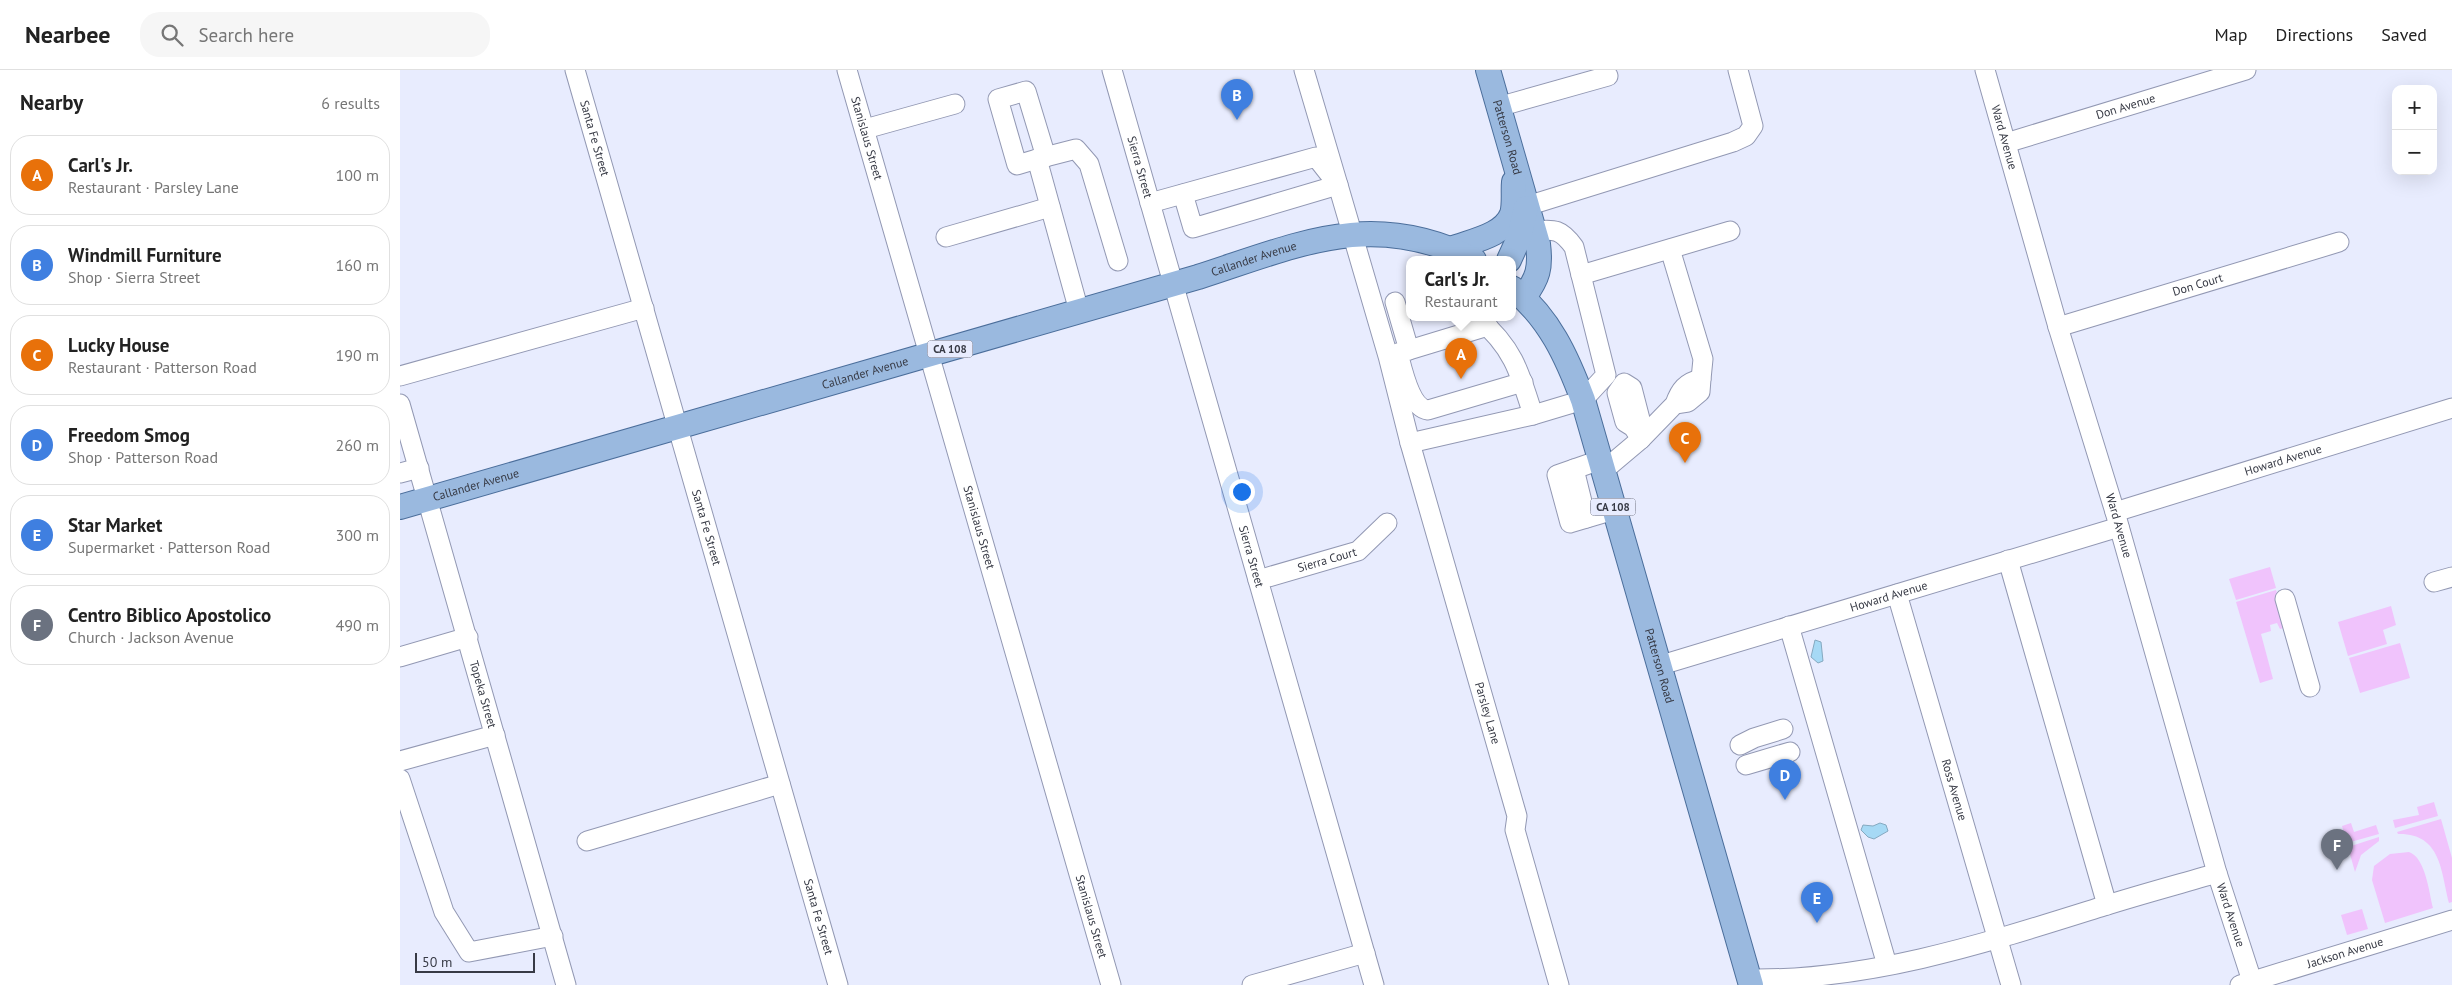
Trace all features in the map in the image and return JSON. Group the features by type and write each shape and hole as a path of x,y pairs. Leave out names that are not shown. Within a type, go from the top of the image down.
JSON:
{"main road":[{"name":"Patterson Road","path":"1488,70 1534,231 1540,264 1535,282 1518,293 1544,320 1563,350 1583,400 1750,982"},
{"path":"1451,248 1492,234 1503,227 1512,213 1514,162"},
{"path":"1511,256 1519,238 1527,206"},
{"name":"Callander Avenue","path":"400,507 1079,311 1308,241 1351,234 1400,235 1451,248 1466,256"}],"street":[{"name":"Santa Fe Street","path":"575,70 679,425 838,985"},
{"name":"Stanislaus Street","path":"848,70 1111,985"},
{"name":"Sierra Street","path":"1112,70 1374,985"},
{"name":"Parsley Lane","path":"1304,70 1516,816 1515,830 1559,985"},
{"path":"1527,206 1733,142 1746,136 1753,126 1738,70"},
{"name":"Ward Avenue","path":"1985,70 2058,328 2117,519 2217,873 2245,983"},
{"name":"Don Avenue","path":"2006,143 2246,70"},
{"path":"1498,107 1608,76"},
{"path":"865,129 955,104"},
{"path":"1079,311 1050,207 1041,158 1076,149 1090,164 1118,261"},
{"path":"1150,203 1316,157 1338,185 1193,228 1183,194"},
{"path":"946,237 1050,207"},
{"path":"1534,231 1554,229 1566,237 1574,247 1606,375"},
{"path":"1581,275 1730,231"},
{"name":"Don Court","path":"2058,328 2339,242"},
{"path":"1614,510 1570,522 1557,474 1574,469 1602,466 1637,433 1675,404 1688,402 1700,392 1703,359 1670,248"},
{"path":"1373,308 1402,300 1404,352 1411,393 1417,406 1422,409 1428,410 1523,382"},
{"path":"400,376 644,308"},
{"path":"1404,352 1483,322 1495,332 1519,370 1533,415"},
{"path":"1606,375 1624,383 1617,393 1625,422 1637,433"},
{"path":"1410,443 1533,415 1583,400 1606,375"},
{"name":"Topeka Street","path":"400,404 566,985"},
{"name":"Howard Avenue","path":"1658,666 2008,560 2117,519 2452,408"},
{"path":"400,473 419,468"},
{"name":"Sierra Court","path":"1258,580 1358,551 1387,524"},
{"path":"2008,560 2108,905"},
{"name":"Ross Avenue","path":"1897,594 2011,985"},
{"path":"2286,599 2310,687"},
{"path":"1789,626 1874,924 1888,965"},
{"path":"400,657 468,637"},
{"path":"400,761 496,735"},
{"path":"1743,754 1786,740"},
{"path":"400,779 444,912 469,952 553,936"},
{"path":"586,841 780,784"},
{"path":"1750,982 1888,965 1997,940 2217,873"},
{"name":"Jackson Avenue","path":"2245,983 2452,920"},
{"path":"1252,985 1365,953"}],"shaded area":[{"path":"2270,567 2276,588 2236,600 2229,579"},
{"path":"2276,590 2287,627 2280,629 2277,623 2270,625 2271,631 2261,634 2273,679 2260,683 2236,602"},
{"path":"2391,606 2396,625 2383,630 2387,644 2348,656 2338,622"},
{"path":"2400,643 2410,678 2360,693 2349,658"},
{"path":"2434,802 2438,816 2395,828 2393,820 2419,815 2417,807"},
{"path":"2441,819 2452,858 2452,902 2449,903 2441,867 2431,847 2423,840 2412,835 2398,834 2397,832"},
{"path":"2351,823 2354,832 2376,825 2379,834 2347,843 2342,826"},
{"path":"2379,837 2379,841 2361,855 2355,872 2348,847"},
{"path":"2409,852 2415,856 2423,868 2433,908 2385,923 2372,880 2374,866 2390,854"},
{"path":"2362,909 2368,929 2347,935 2341,915"}],"water":[{"path":"1815,640 1821,642 1823,661 1818,663 1811,657"},
{"path":"1880,823 1886,825 1888,831 1874,839 1868,837 1861,830 1863,825 1873,826"}],"place":[{"name":"Windmill Furniture","path":"1237,120"},
{"name":"Carl's Jr.","path":"1461,379"},
{"name":"Lucky House","path":"1685,463"},
{"name":"Freedom Smog","path":"1785,800"},
{"name":"Centro Biblico Apostolico","path":"2337,870"},
{"name":"Star Market","path":"1817,923"}]}
